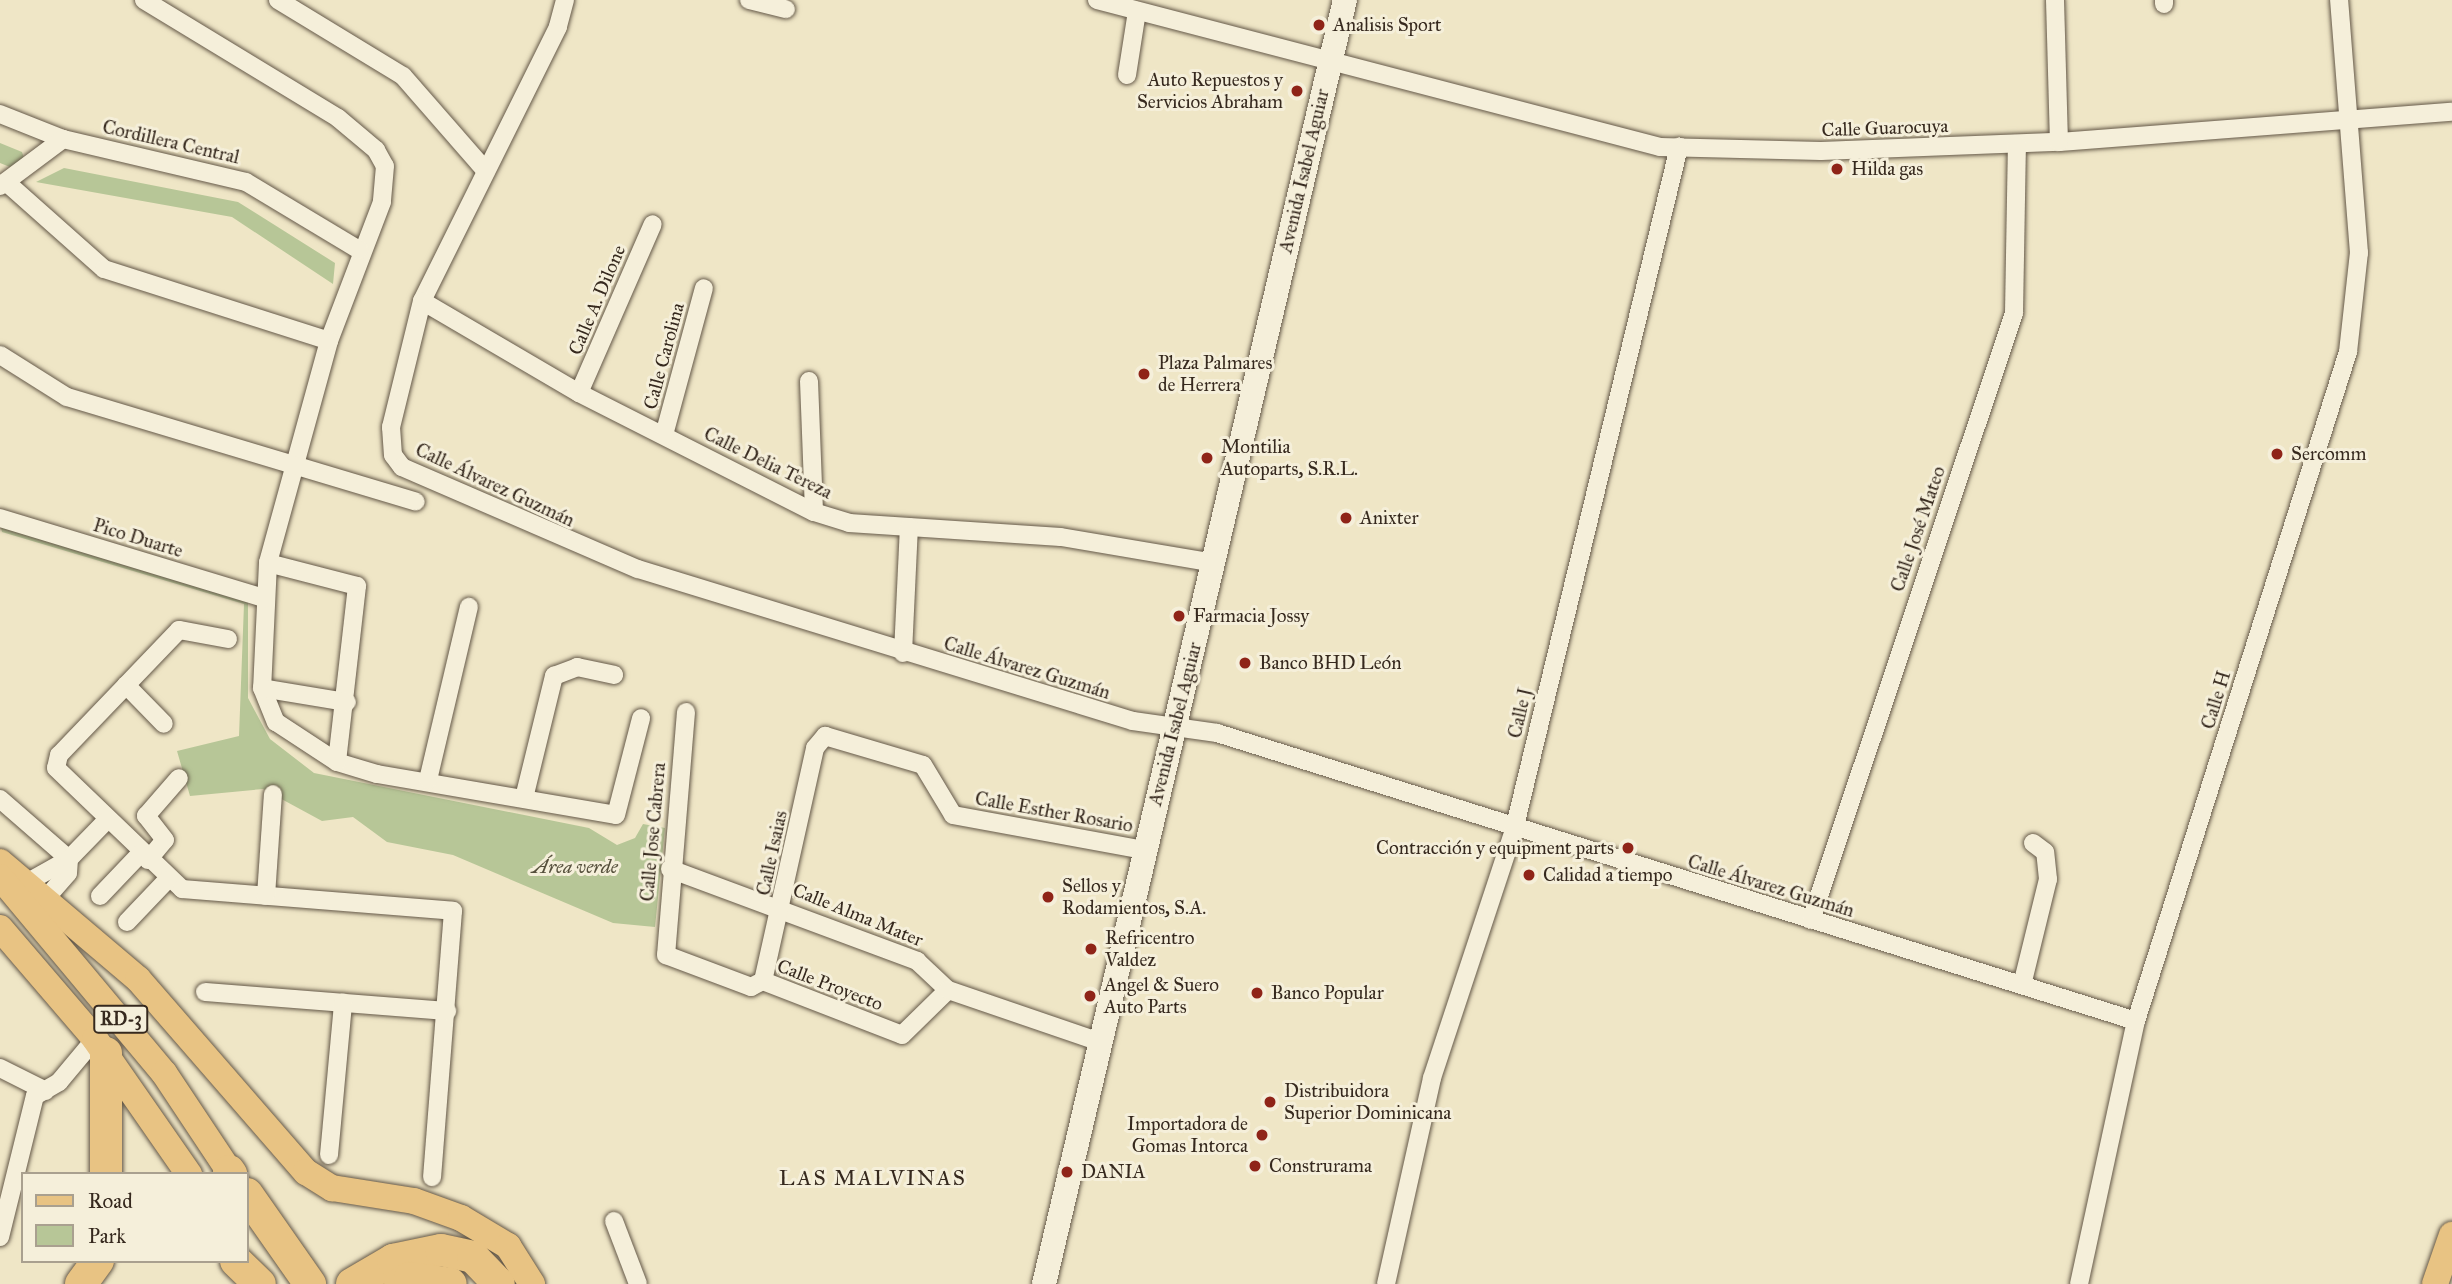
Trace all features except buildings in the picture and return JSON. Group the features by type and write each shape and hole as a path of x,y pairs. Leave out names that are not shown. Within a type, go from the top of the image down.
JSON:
{"highway":[{"path":"101,1046 106,1172"},
{"path":"248,1198 310,1284"},
{"path":"353,1283 393,1260 442,1250 473,1257 499,1284"},
{"path":"58,1284 70,1263"},
{"path":"81,1284 97,1263"},
{"path":"238,1263 262,1284"},
{"path":"400,1284 410,1278 451,1284"}],"main road":[{"name":"Avenida Isabel Aguiar","path":"1044,1284 1345,0"},
{"path":"0,862 37,890 188,1031 306,1172 332,1188 414,1201 481,1228 508,1246 532,1284"},
{"name":"RD-3","path":"0,877 164,1073 230,1172"},
{"name":"RD-3","path":"0,928 101,1046 187,1172"},
{"path":"2435,1284 2452,1235"},
{"path":"248,1261 262,1284"}],"street":[{"path":"144,0 338,118 376,150 386,184 359,250 329,341 268,563 264,598 262,688 276,722 291,738 337,762 616,815 641,718"},
{"path":"278,0 403,76 486,172"},
{"name":"Calle Álvarez Guzmán","path":"565,0 558,27 422,301 391,427 393,455 402,467 575,546 903,653 1133,722 1217,733 1514,830 2136,1021"},
{"path":"749,0 786,9"},
{"name":"Calle Guarocuya","path":"1097,0 1679,147 1821,151 2017,144 2350,124 2452,112"},
{"path":"2055,0 2059,142"},
{"name":"Calle H","path":"2079,1284 2136,1021 2342,379 2359,253 2339,0"},
{"path":"1126,75 1137,11"},
{"name":"Cordillera Central","path":"0,114 63,139 246,182 359,250"},
{"path":"63,139 3,184 104,269 329,341"},
{"name":"Calle José Mateo","path":"1811,920 2014,313 2017,144"},
{"name":"Calle J","path":"1386,1284 1432,1078 1514,830 1679,147"},
{"name":"Calle A. Dilone","path":"579,393 653,224"},
{"name":"Calle Carolina","path":"664,435 704,288"},
{"name":"Calle Delia Tereza","path":"422,301 579,393 814,512 849,523 1061,537 1214,563"},
{"path":"0,355 67,397 416,502"},
{"path":"809,381 814,512"},
{"name":"Pico Duarte","path":"0,518 264,598"},
{"path":"903,653 909,527"},
{"path":"268,563 357,586 347,702 337,762"},
{"path":"428,780 469,607"},
{"path":"228,639 183,627 55,762 106,821 167,880 182,889 453,911 432,1177"},
{"path":"524,798 554,676 577,667 614,675"},
{"path":"126,685 164,724"},
{"path":"262,688 347,702"},
{"name":"Calle Jose Cabrera","path":"666,955 670,869 686,712"},
{"name":"Calle Esther Rosario","path":"825,736 923,765 953,815 1144,850"},
{"name":"Calle Isaias","path":"763,981 782,907 815,748 825,736"},
{"path":"100,895 165,840 146,816 179,778"},
{"path":"267,896 273,794"},
{"path":"0,799 69,859"},
{"path":"37,890 68,873 69,859 106,821"},
{"path":"2022,985 2048,878 2045,852 2033,843"},
{"name":"Calle Alma Mater","path":"670,869 782,907 917,961 948,990 1100,1042"},
{"path":"127,922 167,880"},
{"name":"Calle Proyecto","path":"666,955 751,987 763,981 902,1035 948,990"},
{"path":"205,992 447,1011"},
{"path":"329,1155 343,1003"},
{"path":"0,1237 24,1129 35,1096 46,1091 101,1046"},
{"path":"0,1068 46,1091"},
{"path":"614,1221 638,1284"}],"green space":[{"path":"0,143 22,152 24,158 10,167 0,163"},
{"path":"64,168 238,202 335,263 333,284 232,217 36,182"},
{"name":"Área verde","path":"0,523 248,597 248,698 270,739 314,773 589,828 617,845 635,838 643,824 665,828 655,927 613,923 453,855 387,842 353,817 322,821 263,789 190,796 177,751 239,736 244,604 2,532"}],"place":[{"name":"Analisis Sport","path":"1319,25"},
{"name":"Auto Repuestos y Servicios Abraham","path":"1297,91"},
{"name":"Hilda gas","path":"1837,169"},
{"name":"Plaza Palmares de Herrera","path":"1144,374"},
{"name":"Sercomm","path":"2277,454"},
{"name":"Montilia Autoparts, S.R.L.","path":"1207,458"},
{"name":"Anixter","path":"1346,518"},
{"name":"Farmacia Jossy","path":"1179,616"},
{"name":"Banco BHD León","path":"1245,663"},
{"name":"Contracción y equipment parts","path":"1628,848"},
{"name":"Calidad a tiempo","path":"1529,875"},
{"name":"Sellos y Rodamientos, S.A.","path":"1048,897"},
{"name":"Refricentro Valdez","path":"1091,949"},
{"name":"Banco Popular","path":"1257,993"},
{"name":"Angel & Suero Auto Parts","path":"1090,996"},
{"name":"Distribuidora Superior Dominicana","path":"1270,1102"},
{"name":"Importadora de Gomas Intorca","path":"1262,1135"},
{"name":"Construrama","path":"1255,1166"},
{"name":"DANIA","path":"1067,1172"}],"district":[{"name":"LAS MALVINAS","path":"873,1178"}]}
